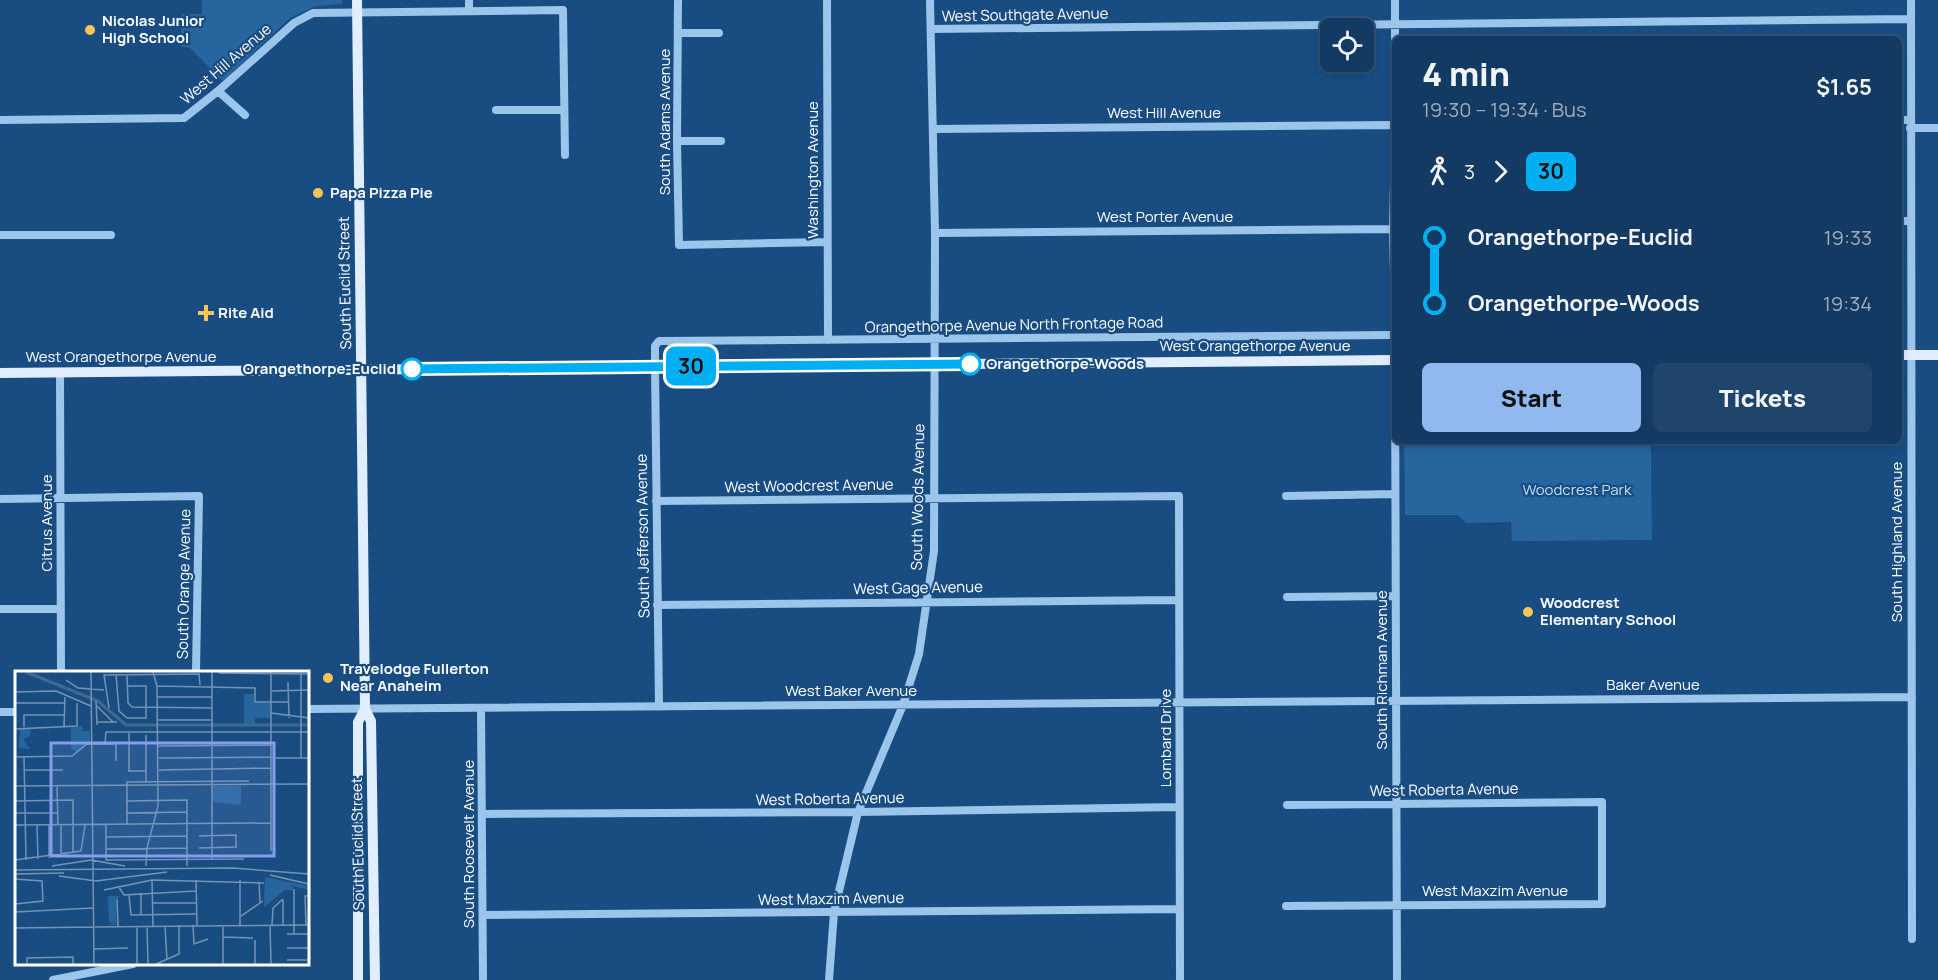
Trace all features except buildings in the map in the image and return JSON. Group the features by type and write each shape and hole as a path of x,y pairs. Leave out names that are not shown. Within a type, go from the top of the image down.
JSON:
{"main road":[{"name":"South Euclid Street","path":"357,6 364,709 358,722 358,980"},
{"path":"1902,355 1938,355"},
{"name":"West Orangethorpe Avenue","path":"0,372 1392,360"},
{"name":"South Euclid Street","path":"364,709 371,721 375,980"}],"street":[{"path":"468,0 469,10"},
{"name":"South Adams Avenue","path":"678,0 679,245 827,242"},
{"name":"Washington Avenue","path":"827,0 828,340"},
{"name":"South Woods Avenue","path":"829,980 834,912 858,812 903,705 919,654 934,551 935,233 930,0"},
{"path":"1395,0 1395,36"},
{"name":"South Highland Avenue","path":"1911,0 1912,939"},
{"path":"357,6 469,10 563,10 565,155"},
{"name":"West Hill Avenue","path":"0,120 184,118 219,91 294,23 313,13 357,6"},
{"name":"West Southgate Avenue","path":"931,29 1911,19"},
{"path":"679,33 719,33"},
{"path":"219,91 245,115"},
{"path":"496,110 564,110"},
{"path":"1902,121 1938,128"},
{"name":"West Hill Avenue","path":"934,129 1392,125"},
{"path":"677,141 721,141"},
{"path":"1902,221 1911,221"},
{"name":"West Porter Avenue","path":"935,233 1392,229"},
{"path":"0,235 111,235"},
{"name":"Orangethorpe Avenue North Frontage Road","path":"655,366 655,346 659,341 1392,335"},
{"name":"South Jefferson Avenue","path":"655,366 659,706"},
{"name":"Citrus Avenue","path":"60,373 61,671"},
{"name":"South Richman Avenue","path":"1395,444 1396,980"},
{"path":"1286,496 1395,495"},
{"name":"South Orange Avenue","path":"61,497 199,496 196,671"},
{"name":"West Woodcrest Avenue","path":"656,501 1179,496"},
{"name":"Lombard Drive","path":"1179,496 1180,980"},
{"path":"0,499 61,497"},
{"path":"1287,597 1395,596"},
{"name":"West Gage Avenue","path":"657,605 1179,600"},
{"path":"0,609 60,609"},
{"name":"Baker Avenue","path":"1395,701 1912,697"},
{"name":"West Baker Avenue","path":"309,709 1395,701"},
{"name":"South Roosevelt Avenue","path":"481,708 483,980"},
{"name":"West Roberta Avenue","path":"1287,805 1602,802"},
{"name":"West Maxzim Avenue","path":"1286,906 1602,904 1602,802"},
{"name":"West Roberta Avenue","path":"482,814 1179,807"},
{"name":"West Maxzim Avenue","path":"483,915 1180,909"},
{"path":"53,980 92,968 117,965"}],"green space":[{"path":"202,0 342,0 342,4 316,6 290,18 223,81 190,48 180,46 182,14 202,14"},
{"name":"Woodcrest Park","path":"1404,444 1651,444 1652,540 1512,541 1511,522 1466,523 1458,515 1405,515"}],"bus line":[{"name":"30","path":"412,369 970,364"}],"place":[{"name":"Nicolas Junior High School","path":"90,30"},
{"name":"Papa Pizza Pie","path":"318,193"},
{"name":"Rite Aid","path":"206,313"},
{"name":"Orangethorpe-Woods","path":"970,364"},
{"name":"Orangethorpe-Euclid","path":"412,369"},
{"name":"Woodcrest Elementary School","path":"1528,612"},
{"name":"Travelodge Fullerton Near Anaheim","path":"328,678"}]}
